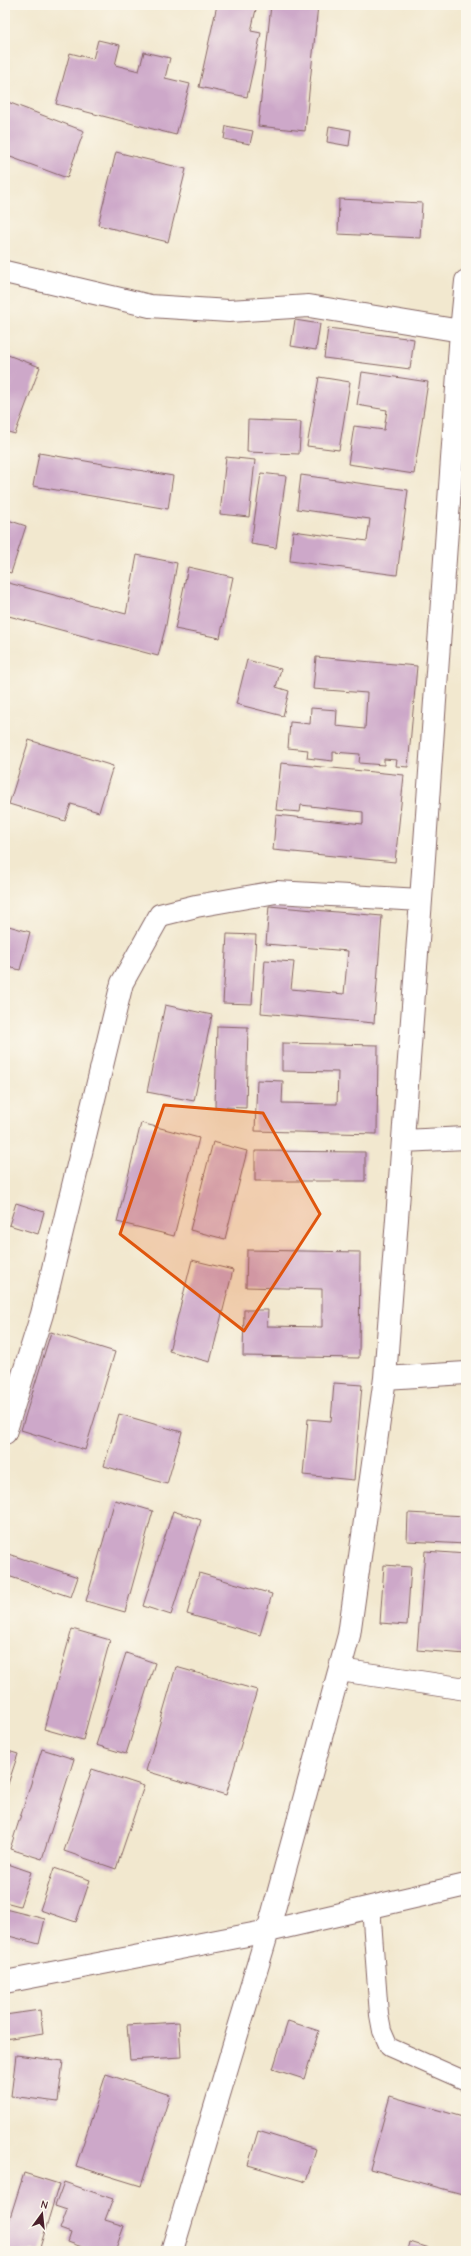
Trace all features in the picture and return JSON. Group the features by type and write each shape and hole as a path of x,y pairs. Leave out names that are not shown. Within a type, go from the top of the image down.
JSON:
{"street":[{"path":"5,272 150,306 229,311 309,306 461,331"},
{"path":"172,2251 268,1931 349,1635 385,1378 421,900 458,488 461,331 466,281"},
{"path":"5,1433 42,1314 122,983 160,915 196,906 276,892 421,900"},
{"path":"403,1141 466,1138"},
{"path":"385,1378 466,1373"},
{"path":"340,1670 466,1689"},
{"path":"5,1982 268,1931 466,1885"}],"lane":[{"path":"372,1907 379,2015 382,2031 389,2047 466,2081"}],"highlighted area":[{"path":"164,1105 263,1113 320,1214 244,1331 120,1234"}],"building":[{"path":"217,5 257,5 251,31 261,33 247,97 199,87"},
{"path":"271,5 318,5 305,131 258,126"},
{"path":"98,40 120,45 115,65 139,71 144,52 170,58 165,78 190,84 176,135 56,104 70,53 93,59"},
{"path":"5,101 84,131 67,178 5,155"},
{"path":"226,126 253,131 250,144 224,139"},
{"path":"329,126 351,130 349,146 327,142"},
{"path":"116,152 186,169 168,242 98,225"},
{"path":"339,199 422,203 420,238 338,234"},
{"path":"295,320 320,324 316,350 291,346"},
{"path":"328,328 414,339 410,369 324,358"},
{"path":"5,354 40,367 15,434 5,431"},
{"path":"362,372 428,382 414,474 348,464 354,426 384,430 387,410 357,405"},
{"path":"319,377 350,382 339,450 307,446"},
{"path":"248,420 301,422 299,454 247,452"},
{"path":"39,453 173,476 168,509 33,486"},
{"path":"226,457 255,460 249,517 220,514"},
{"path":"261,473 286,476 276,548 251,544"},
{"path":"301,475 408,490 397,575 290,561 293,531 367,541 370,519 297,509"},
{"path":"5,519 26,526 11,573 5,571"},
{"path":"137,555 177,563 166,625 158,656 5,615 5,582 126,614"},
{"path":"188,567 233,577 220,638 175,629"},
{"path":"316,657 417,666 408,767 396,766 397,760 384,759 384,765 359,763 360,754 333,752 333,761 307,758 308,750 288,748 290,722 310,724 311,708 337,710 336,726 365,729 367,693 313,689"},
{"path":"247,660 281,669 276,687 289,691 283,716 236,704"},
{"path":"29,740 113,766 99,812 71,804 65,821 9,804"},
{"path":"281,763 404,775 395,862 273,850 276,815 363,824 363,812 301,805 300,812 276,810"},
{"path":"269,906 382,916 374,1023 261,1013 265,960 294,962 291,989 344,994 348,951 266,944"},
{"path":"5,925 30,932 20,970 5,966"},
{"path":"227,934 256,935 252,1004 223,1003"},
{"path":"165,1005 212,1015 194,1101 147,1092"},
{"path":"217,1026 248,1027 246,1108 215,1107"},
{"path":"282,1043 378,1045 377,1134 255,1131 257,1080 283,1081 282,1103 337,1104 338,1072 282,1071"},
{"path":"141,1123 199,1138 174,1236 117,1222"},
{"path":"213,1142 247,1151 225,1239 190,1230"},
{"path":"255,1151 365,1152 365,1181 255,1181"},
{"path":"16,1203 44,1212 38,1234 9,1225"},
{"path":"247,1250 360,1252 359,1358 243,1356 244,1310 268,1310 267,1326 322,1327 322,1289 246,1287"},
{"path":"192,1260 233,1270 210,1362 169,1351"},
{"path":"51,1332 115,1352 85,1450 21,1430"},
{"path":"334,1383 362,1385 354,1480 303,1475 308,1419 331,1421"},
{"path":"119,1414 182,1432 167,1484 104,1466"},
{"path":"115,1500 153,1511 125,1612 86,1601"},
{"path":"173,1511 201,1520 171,1615 143,1606"},
{"path":"408,1513 466,1516 466,1544 407,1541"},
{"path":"425,1551 466,1554 466,1654 417,1650"},
{"path":"5,1553 78,1577 71,1597 5,1575"},
{"path":"384,1565 411,1567 407,1625 380,1623"},
{"path":"199,1573 272,1594 260,1635 187,1614"},
{"path":"72,1629 110,1640 83,1740 44,1729"},
{"path":"126,1653 155,1663 126,1754 96,1745"},
{"path":"176,1667 257,1690 226,1795 146,1771"},
{"path":"42,1749 74,1759 42,1859 10,1849"},
{"path":"5,1750 18,1754 5,1793"},
{"path":"92,1769 144,1786 116,1869 64,1851"},
{"path":"5,1863 31,1872 20,1906 5,1902"},
{"path":"54,1868 90,1880 76,1922 40,1910"},
{"path":"5,1909 45,1919 39,1944 5,1935"},
{"path":"40,2010 43,2033 5,2039 5,2015"},
{"path":"288,2021 319,2031 304,2079 273,2069"},
{"path":"179,2022 181,2057 130,2060 127,2025"},
{"path":"16,2055 63,2061 58,2102 11,2096"},
{"path":"106,2074 170,2095 141,2186 76,2166"},
{"path":"390,2096 466,2118 466,2195 370,2169"},
{"path":"258,2131 316,2149 306,2182 248,2165"},
{"path":"24,2173 59,2184 39,2251 5,2251 5,2223 8,2224"},
{"path":"64,2182 113,2199 105,2220 124,2226 115,2251 93,2251 68,2242 71,2233 60,2229 67,2210 55,2206"},
{"path":"410,2242 439,2251 408,2251"}]}
